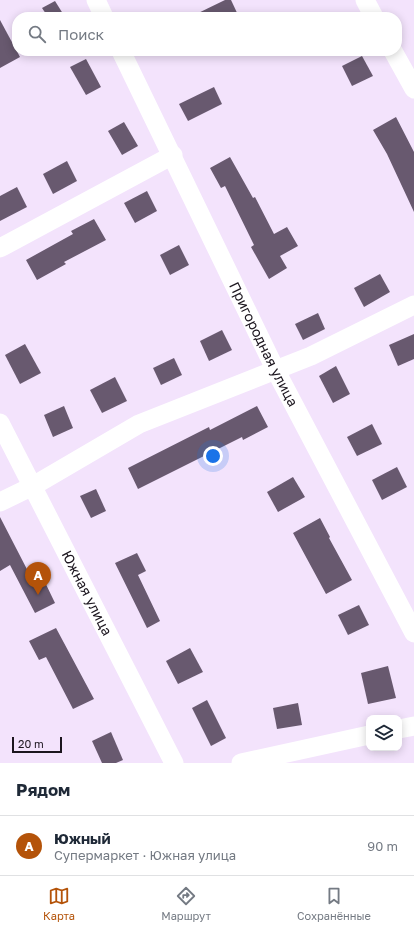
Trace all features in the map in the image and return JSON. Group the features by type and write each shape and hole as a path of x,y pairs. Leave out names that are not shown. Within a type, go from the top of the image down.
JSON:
{"street":[{"path":"96,0 102,12"},
{"path":"365,0 371,12"},
{"name":"Пригородная улица","path":"123,56 276,371 414,632"},
{"path":"396,56 414,89"},
{"path":"0,248 172,155"},
{"path":"0,502 33,486 139,424 311,356 414,305"},
{"name":"Южная улица","path":"0,423 174,763"},
{"path":"402,728 414,726"},
{"path":"242,763 366,736"}],"building":[{"path":"225,0 231,0 237,12 200,12"},
{"path":"55,1 62,12 45,12 42,8"},
{"path":"0,20 12,42 12,56 20,57 0,68"},
{"path":"362,56 373,76 352,86 342,66"},
{"path":"86,59 101,87 86,95 70,67"},
{"path":"214,87 222,104 188,121 179,104"},
{"path":"396,117 414,152 414,212 387,154 373,130"},
{"path":"124,122 138,146 122,155 108,131"},
{"path":"230,157 253,198 255,197 274,234 287,227 298,246 280,256 287,268 269,279 251,247 254,245 225,186 221,188 210,168"},
{"path":"67,161 77,181 53,194 43,174"},
{"path":"17,187 27,207 0,221 0,196"},
{"path":"147,191 157,211 135,223 124,203"},
{"path":"94,219 106,240 64,262 66,264 37,280 26,260 73,234 71,231"},
{"path":"179,245 189,265 170,275 160,255"},
{"path":"380,274 390,292 364,307 354,288"},
{"path":"318,313 325,329 303,340 295,324"},
{"path":"222,330 232,350 209,361 200,341"},
{"path":"414,334 414,359 398,366 389,345"},
{"path":"25,344 41,373 20,384 5,355"},
{"path":"174,358 182,375 161,385 153,368"},
{"path":"336,366 350,394 333,403 319,376"},
{"path":"115,377 127,401 102,413 90,390"},
{"path":"64,406 73,428 53,437 44,415"},
{"path":"257,406 268,427 243,440 242,437 138,489 128,468 209,427 210,430"},
{"path":"372,424 382,444 357,456 347,437"},
{"path":"397,467 407,487 382,500 372,480"},
{"path":"293,477 305,497 278,512 267,492"},
{"path":"96,489 106,511 91,518 80,496"},
{"path":"0,517 32,579 41,574 55,603 35,613 10,565 0,571"},
{"path":"320,518 352,580 326,594 293,533"},
{"path":"137,553 146,571 138,575 160,621 147,628 115,563"},
{"path":"359,605 369,625 348,635 338,615"},
{"path":"56,628 94,699 73,709 46,657 39,660 29,641"},
{"path":"190,648 203,672 178,684 166,661"},
{"path":"388,666 396,698 368,704 361,673"},
{"path":"207,700 226,738 211,746 192,708"},
{"path":"298,703 302,725 277,729 273,708"},
{"path":"111,732 123,760 116,763 102,763 92,741"}],"place":[{"name":"Южный","path":"38,595"}]}
